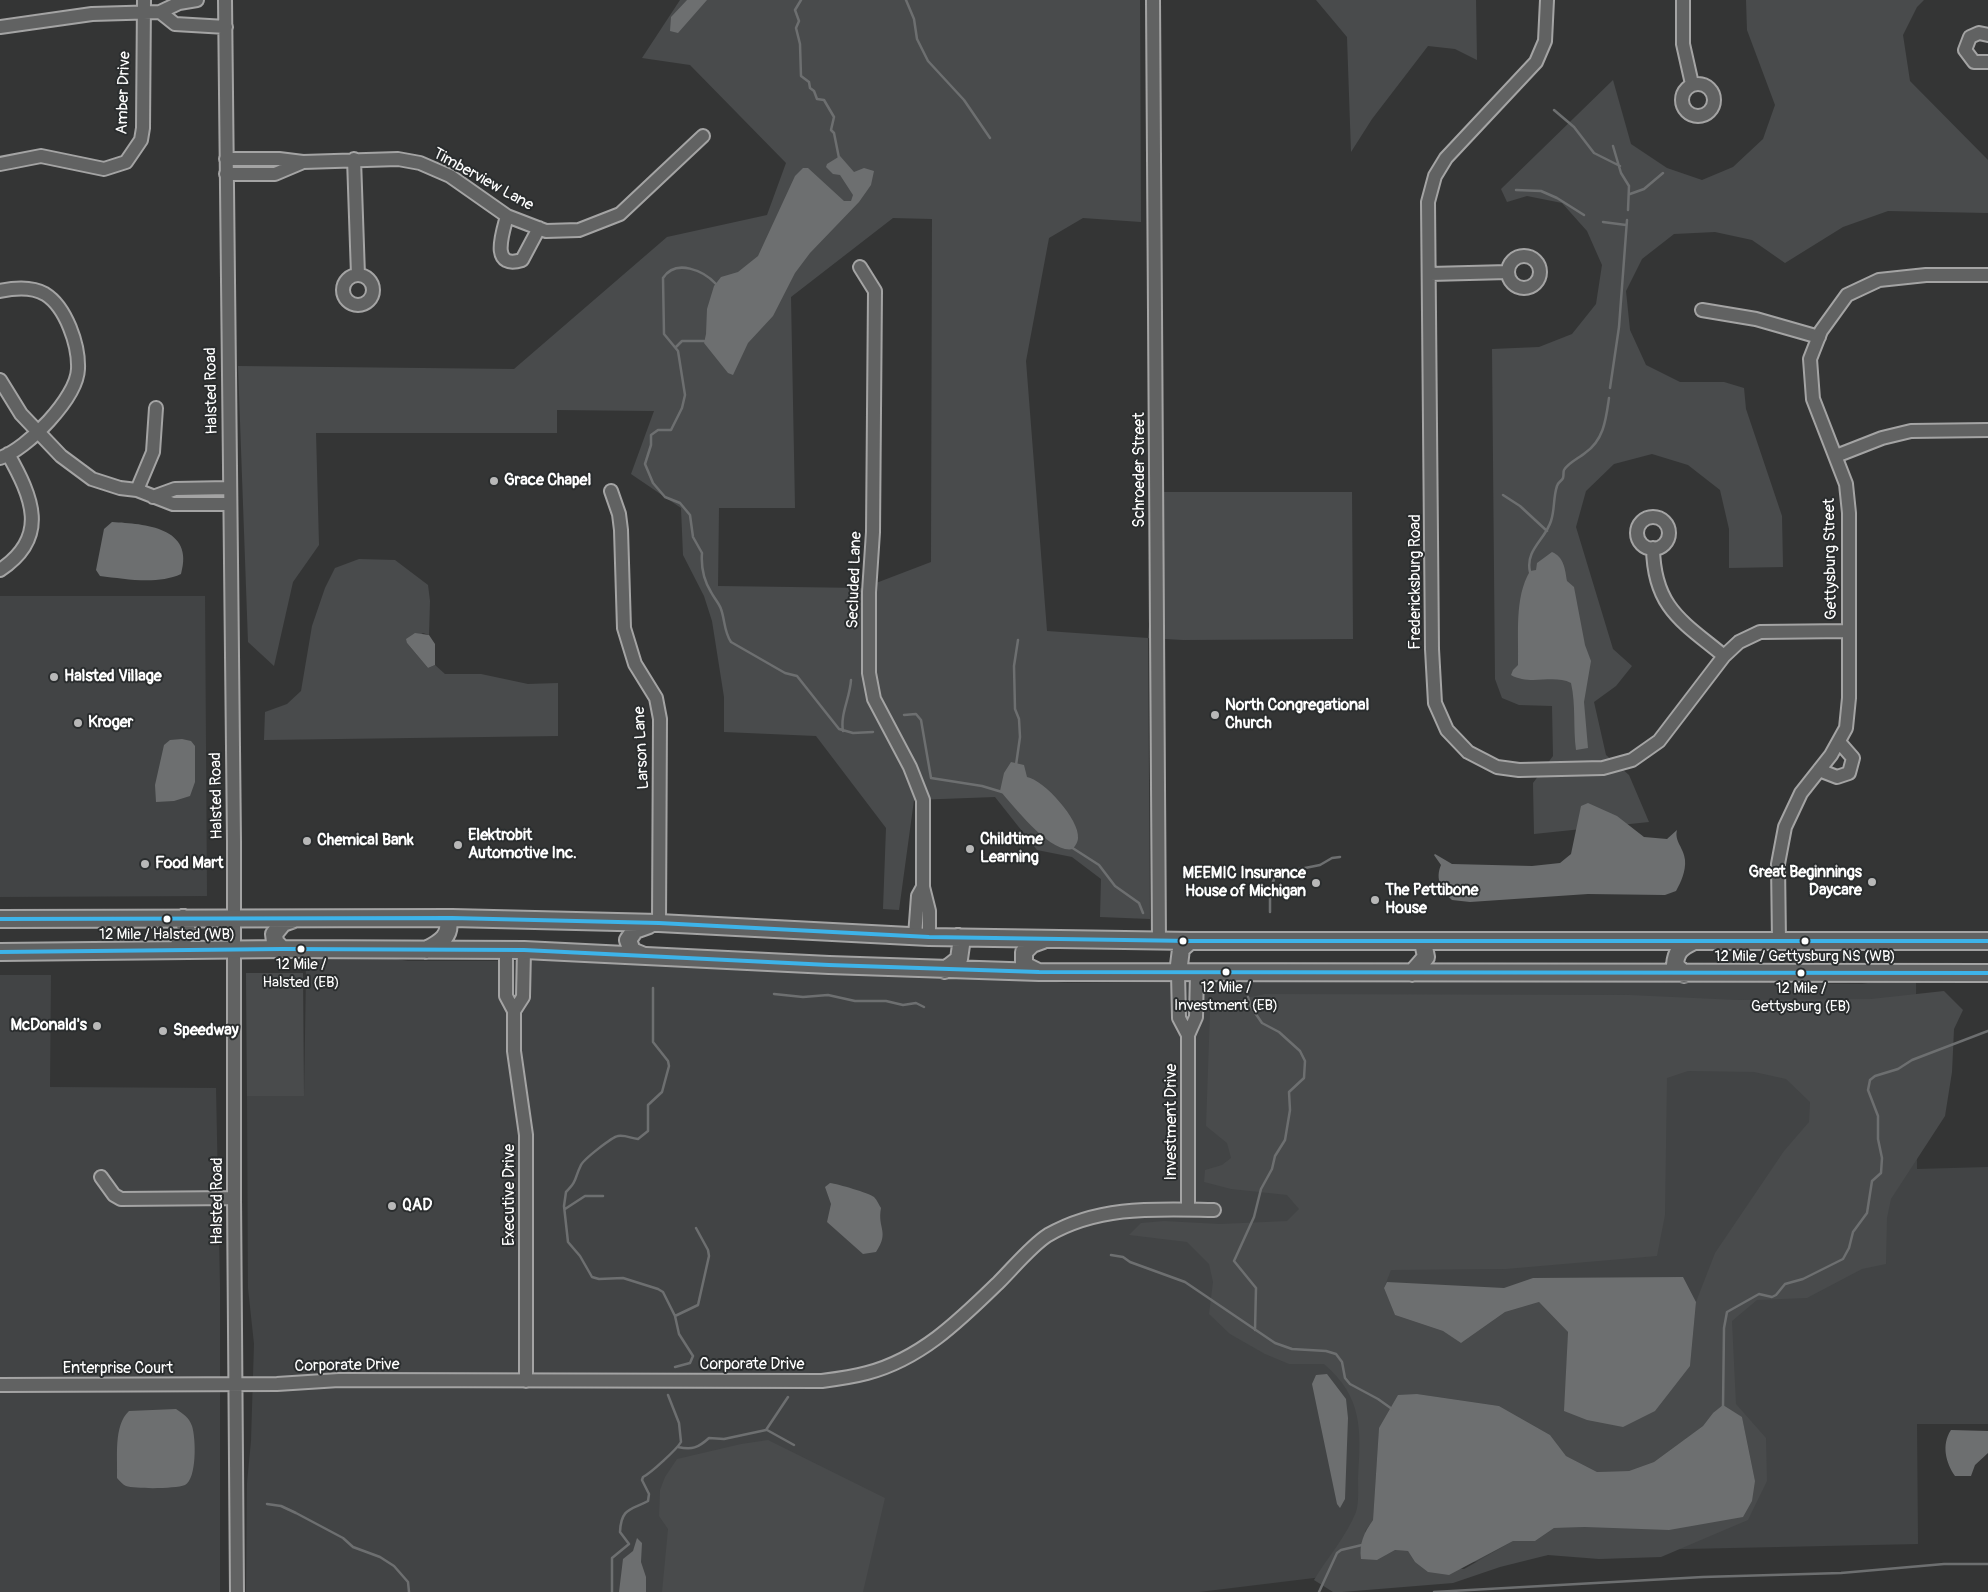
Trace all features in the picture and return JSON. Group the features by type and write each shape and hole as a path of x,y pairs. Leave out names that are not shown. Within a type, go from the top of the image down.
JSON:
{"main road":[{"path":"0,918 447,918 659,923 922,936 1190,941 1988,941"},
{"path":"176,950 187,932 183,918"},
{"path":"282,949 275,942 274,934 277,928 298,918"},
{"path":"426,950 440,942 447,935 449,930 447,918"},
{"path":"645,956 632,951 628,940 631,934 642,926 659,923"},
{"path":"945,970 959,959 961,945 958,937"},
{"path":"1039,972 1024,965 1024,952 1032,944 1046,939"},
{"path":"1178,973 1181,949 1190,941"},
{"path":"1412,973 1426,957 1423,942"},
{"path":"1684,974 1675,965 1676,957 1682,947 1692,942"},
{"path":"0,952 282,949 524,950 945,970 1039,972 1988,973"}],"street":[{"path":"160,12 179,4 197,0"},
{"name":"Halsted Road","path":"225,0 234,918 237,1592"},
{"name":"Schroeder Street","path":"1153,0 1159,940"},
{"name":"Fredericksburg Road","path":"1547,0 1545,41 1536,62 1446,158 1435,176 1428,202 1432,649 1435,703 1447,730 1468,752 1497,766 1519,770 1603,768 1632,760 1659,741 1724,656 1738,642 1760,632 1848,631"},
{"path":"1683,0 1683,44 1692,84"},
{"path":"0,27 144,6 160,12 175,24 226,27"},
{"name":"Amber Drive","path":"0,164 41,156 104,169 126,162 141,140 143,128 144,6"},
{"path":"1988,34 1979,33 1970,37 1965,50 1974,62 1988,62"},
{"name":"Timberview Lane","path":"226,159 278,159 303,162 354,159 398,160 420,163 450,176 507,216 546,231 580,230 620,214 704,136"},
{"path":"354,159 358,275"},
{"name":"Timberview Lane","path":"226,174 275,174 303,162"},
{"path":"507,216 499,244 502,256 507,260 514,262 522,260 539,228"},
{"name":"Secluded Lane","path":"860,267 875,291 873,532 869,592 869,673 874,699 910,767 923,800 924,887 929,911 922,936"},
{"path":"1430,274 1508,272"},
{"name":"Gettysburg Street","path":"1779,941 1778,864 1784,827 1801,792 1819,770 1846,728 1849,698 1849,513 1846,484 1812,399 1810,359 1819,337 1847,295 1879,280 1926,275 1988,275"},
{"path":"0,291 17,287 45,294 65,316 75,342 78,369 74,388 65,402 38,432 4,456 29,494 33,519 30,535 13,560 0,570"},
{"path":"1702,310 1756,318 1819,337"},
{"path":"0,380 21,414 61,456 92,478 120,488 137,490 173,504 229,504"},
{"path":"137,490 153,452 156,408"},
{"path":"1836,456 1882,438 1911,431 1988,430"},
{"path":"153,497 175,489 229,488"},
{"name":"Larson Lane","path":"611,491 619,514 621,530 624,628 635,664 656,698 660,719 659,923"},
{"path":"1653,548 1660,591 1674,615 1724,656"},
{"path":"1819,770 1837,777 1849,773 1853,758 1838,742"},
{"name":"Executive Drive","path":"506,950 506,996 514,1010 514,1051 526,1134 526,1381"},
{"name":"Executive Drive","path":"514,1010 524,998 524,950"},
{"name":"Investment Drive","path":"1178,973 1179,1018 1188,1034"},
{"name":"Investment Drive","path":"1188,1209 1188,1034 1196,1017 1197,973"},
{"path":"101,1178 114,1195 121,1199 234,1198"},
{"name":"Corporate Drive","path":"236,1384 339,1380 822,1381 868,1373 900,1361 926,1347 946,1332 1047,1236 1074,1223 1106,1213 1141,1208 1214,1210"},
{"name":"Enterprise Court","path":"0,1385 236,1384"}],"shaded area":[{"path":"680,0 1140,0 1141,222 1083,218 1049,238 1026,361 1047,631 1148,638 1150,919 1100,917 1101,879 1072,857 1037,850 995,797 914,800 899,910 883,909 886,828 816,736 724,732 724,697 712,621 704,596 683,555 681,508 631,474 654,411 557,410 557,433 316,433 319,545 293,582 274,666 248,642 238,366 514,369 667,237 767,215 786,163 690,65 642,58","holes":["893,218 932,219 931,562 863,588 718,586 719,508 795,508 791,297"]},
{"path":"687,0 707,0 678,33 670,31 671,17"},
{"path":"1316,0 1476,0 1477,60 1455,49 1428,46 1372,119 1351,152 1347,37"},
{"path":"1746,0 1924,0 1917,7 1903,35 1910,81 1988,160 1988,213 1888,211 1843,227 1785,263 1752,240 1715,232 1674,234 1642,259 1626,291 1630,330 1646,365 1680,382 1724,382 1744,388 1746,409 1782,516 1783,567 1729,568 1729,529 1720,490 1688,465 1652,454 1614,464 1586,491 1576,527 1613,649 1632,666 1616,686 1594,702 1606,755 1629,775 1649,822 1534,834 1533,783 1553,756 1552,706 1519,705 1502,698 1495,679 1492,349 1539,347 1572,334 1596,304 1602,265 1587,231 1562,203 1527,196 1507,202 1501,189 1613,80 1631,144 1667,168 1702,180 1733,167 1763,139 1775,105 1747,30"},
{"path":"840,156 854,172 864,168 874,171 871,185 859,202 810,253 795,273 773,316 748,343 733,375 728,373 704,343 707,309 714,286 721,277 738,272 758,256 795,176 803,168 808,168 844,201 851,201 853,195 840,175 833,174 826,167 827,164"},
{"path":"1161,492 1352,492 1353,639 1183,640 1148,638"},
{"path":"112,522 152,527 174,537 181,546 183,558 181,574 152,580 131,580 100,576 96,570 104,529"},
{"path":"1552,552 1561,560 1565,568 1567,581 1574,587 1585,645 1591,661 1584,702 1588,748 1576,750 1571,683 1557,680 1526,680 1511,675 1518,665 1519,605 1525,582 1530,571 1536,570 1537,563"},
{"path":"359,559 395,560 428,585 430,601 429,635 423,633 407,643 428,668 435,665 445,674 481,674 528,684 558,683 558,736 264,740 265,712 287,704 301,691 312,626 325,588 335,568"},
{"path":"0,596 205,596 207,896 0,897"},
{"path":"415,633 429,635 435,644 435,665 428,668 407,643 406,639"},
{"path":"182,739 191,741 195,746 195,782 190,796 174,801 156,802 155,785 164,745 170,740"},
{"path":"1011,762 1024,765 1027,777 1042,785 1060,802 1077,830 1078,839 1073,849 1064,849 1044,837 1000,791 1004,773"},
{"path":"1588,803 1617,816 1644,837 1667,839 1677,830 1676,834 1684,856 1685,868 1676,891 1665,895 1588,894 1470,902 1452,900 1442,888 1439,880 1441,865 1435,854 1452,864 1532,866 1560,863 1571,854 1581,806"},
{"path":"304,953 379,956 408,961 544,961 570,958 1000,977 1068,983 1236,982 1262,978 1862,984 1891,979 1916,979 1917,1169 1988,1167 1988,1424 1917,1424 1918,1544 1591,1551 1355,1573 1199,1592 246,1592 247,1483 251,1441 254,1344 248,1288 247,1096 304,1096 306,974"},
{"path":"246,973 303,973 304,1096 247,1096"},
{"path":"0,975 51,975 50,1087 216,1088 220,1287 220,1592 0,1592"},
{"path":"1944,991 1963,1010 1954,1029 1952,1072 1945,1116 1891,1199 1887,1218 1886,1264 1862,1269 1807,1298 1757,1300 1732,1321 1736,1404 1766,1438 1767,1481 1748,1520 1661,1557 1599,1559 1548,1555 1500,1567 1453,1583 1342,1592 1333,1592 1314,1580 1347,1530 1357,1508 1359,1430 1353,1402 1337,1376 1324,1364 1289,1364 1265,1354 1230,1334 1209,1314 1213,1282 1209,1264 1187,1242 1129,1235 1141,1223 1164,1221 1220,1224 1287,1221 1299,1209 1287,1195 1231,1189 1204,1182 1205,1170 1222,1165 1231,1158 1227,1143 1206,1126 1210,1012 1221,1003 1265,994 1630,995 1737,1000 1871,999","holes":["1688,1071 1754,1072 1786,1079 1810,1102 1809,1122 1784,1151 1715,1253 1696,1302 1690,1366 1565,1411 1568,1332 1539,1302 1505,1312 1461,1343 1443,1331 1395,1315 1384,1288 1391,1270 1506,1269 1657,1256 1665,1215 1667,1078","1417,1394 1499,1406 1550,1435 1566,1456 1597,1472 1629,1471 1654,1462 1703,1426 1713,1413 1742,1417 1755,1481 1585,1527 1554,1528 1535,1541 1513,1541 1464,1569 1415,1562 1408,1551 1395,1550 1377,1560 1365,1531 1373,1520 1379,1428"]},
{"path":"830,1183 866,1193 876,1200 881,1208 880,1215 883,1234 876,1252 863,1254 827,1222 831,1204 825,1187"},
{"path":"1683,1277 1696,1302 1690,1366 1655,1411 1623,1427 1587,1420 1564,1411 1568,1332 1539,1302 1505,1312 1461,1343 1443,1331 1395,1315 1384,1288 1387,1282 1504,1288 1533,1278"},
{"path":"1327,1374 1346,1399 1348,1418 1345,1499 1340,1508 1337,1504 1312,1384 1316,1375"},
{"path":"1417,1394 1499,1406 1550,1435 1566,1456 1597,1472 1629,1471 1654,1462 1703,1426 1713,1413 1723,1405 1742,1417 1755,1481 1752,1501 1743,1517 1669,1530 1585,1527 1554,1528 1535,1541 1513,1541 1449,1575 1428,1572 1415,1562 1408,1551 1395,1550 1377,1560 1361,1559 1363,1538 1373,1520 1379,1428 1398,1395"},
{"path":"176,1409 189,1420 192,1426 195,1448 194,1467 189,1481 185,1485 165,1488 138,1488 124,1485 117,1478 117,1452 118,1434 124,1417 129,1411"},
{"path":"1951,1430 1988,1431 1988,1453 1975,1465 1971,1476 1955,1476 1949,1465 1945,1448"},
{"path":"768,1440 885,1498 863,1592 662,1592 668,1529 659,1516 660,1490 665,1477 677,1459 741,1444"},
{"path":"637,1538 642,1543 641,1562 646,1577 646,1592 619,1592 623,1559 633,1551"}],"waterway":[{"path":"801,0 795,10 799,21 796,28 800,44 801,76 809,82 810,88 814,91 817,99 824,100 834,117 831,130 834,133 839,158"},
{"path":"906,0 914,19 917,39 928,61 964,100 990,138"},
{"path":"1554,110 1574,127 1594,153 1620,166"},
{"path":"1613,146 1621,173 1629,186 1628,210"},
{"path":"1630,194 1644,189 1663,173"},
{"path":"1516,190 1541,191 1557,198 1584,215"},
{"path":"1610,388 1619,327 1627,220"},
{"path":"1603,222 1626,225"},
{"path":"716,284 697,271 682,268 669,272 663,278 664,334 678,351 685,395 682,408 671,430 658,430 651,435 651,445 645,464 653,483 665,497 680,503 690,515 693,537 702,553 704,577 720,607 731,642 785,673 797,676 839,729 853,733 873,732"},
{"path":"676,347 682,341 704,341"},
{"path":"1530,572 1530,557 1551,521 1556,490 1563,478 1564,470 1596,442 1603,428 1609,398"},
{"path":"1503,495 1520,506 1547,531"},
{"path":"1016,765 1020,737 1019,719 1015,709 1014,666 1018,640"},
{"path":"843,731 843,718 851,680"},
{"path":"904,715 916,714 921,720 931,778 982,786 1002,792"},
{"path":"1071,847 1099,865 1115,886 1139,903 1143,913"},
{"path":"1270,912 1270,889 1275,877 1283,877 1290,871 1320,865 1332,858 1340,857"},
{"path":"653,988 653,1042 668,1061 669,1066 662,1092 648,1105 648,1131 638,1139 623,1136 615,1137 587,1158 581,1165 574,1182 566,1192 564,1206 568,1242 580,1256 592,1277 599,1279 623,1278 663,1292 675,1316 679,1334 693,1356 690,1363 675,1367"},
{"path":"774,994 803,997 828,995 855,1001 886,1001 903,1005 916,1003 924,1007"},
{"path":"1248,997 1251,1007 1262,1023 1279,1032 1300,1051 1305,1061 1304,1078 1289,1092 1290,1110 1285,1140 1275,1156 1272,1169 1261,1189 1254,1217 1234,1261 1256,1288 1255,1330"},
{"path":"1723,1407 1724,1328 1727,1312 1759,1294 1772,1297 1785,1284 1803,1279 1843,1259 1849,1248 1853,1232 1867,1213 1872,1181 1881,1173 1882,1158 1878,1139 1878,1116 1868,1090 1870,1080 1875,1076 1898,1069 1912,1060 1988,1031"},
{"path":"565,1209 585,1196 603,1196"},
{"path":"675,1316 698,1305 709,1256 708,1250 696,1228"},
{"path":"1111,1255 1123,1257 1130,1262 1185,1282 1275,1343 1292,1349 1326,1351 1336,1354 1342,1362 1345,1378 1350,1384 1392,1409"},
{"path":"612,1592 612,1558 629,1544 620,1532 623,1518 628,1510 648,1501 649,1494 642,1480 643,1477 664,1461 681,1442 679,1423 668,1395"},
{"path":"678,1447 691,1448 698,1446 709,1438 724,1439 766,1430 788,1397"},
{"path":"767,1430 794,1445"},
{"path":"267,1504 281,1506 296,1513 343,1538 353,1547 380,1557 394,1566 408,1582 409,1592"},
{"path":"1319,1592 1337,1553 1341,1550 1362,1545"},
{"path":"1434,1592 1703,1577 1841,1573 1944,1564 1988,1564"}],"transit line":[{"path":"0,919 452,918 659,923 929,937 1190,941 1988,941"},
{"path":"0,952 282,949 524,950 829,965 1039,972 1988,973"}],"place":[{"name":"Grace Chapel","path":"494,481"},
{"name":"Halsted Village","path":"54,677"},
{"name":"North Congregational Church","path":"1215,715"},
{"name":"Kroger","path":"78,723"},
{"name":"Chemical Bank","path":"307,841"},
{"name":"Elektrobit Automotive Inc.","path":"458,845"},
{"name":"Childtime Learning","path":"970,849"},
{"name":"Food Mart","path":"145,864"},
{"name":"Great Beginnings Daycare","path":"1872,882"},
{"name":"MEEMIC Insurance House of Michigan","path":"1316,883"},
{"name":"The Pettibone House","path":"1375,900"},
{"name":"12 Mile / Halsted (WB)","path":"167,919"},
{"name":"12 Mile / Gettysburg NS (WB)","path":"1805,941"},
{"name":"12 Mile / Halsted (EB)","path":"301,949"},
{"name":"12 Mile / Investment (EB)","path":"1226,972"},
{"name":"12 Mile / Gettysburg (EB)","path":"1801,973"},
{"name":"McDonald's","path":"97,1026"},
{"name":"Speedway","path":"163,1031"},
{"name":"QAD","path":"392,1206"}]}
